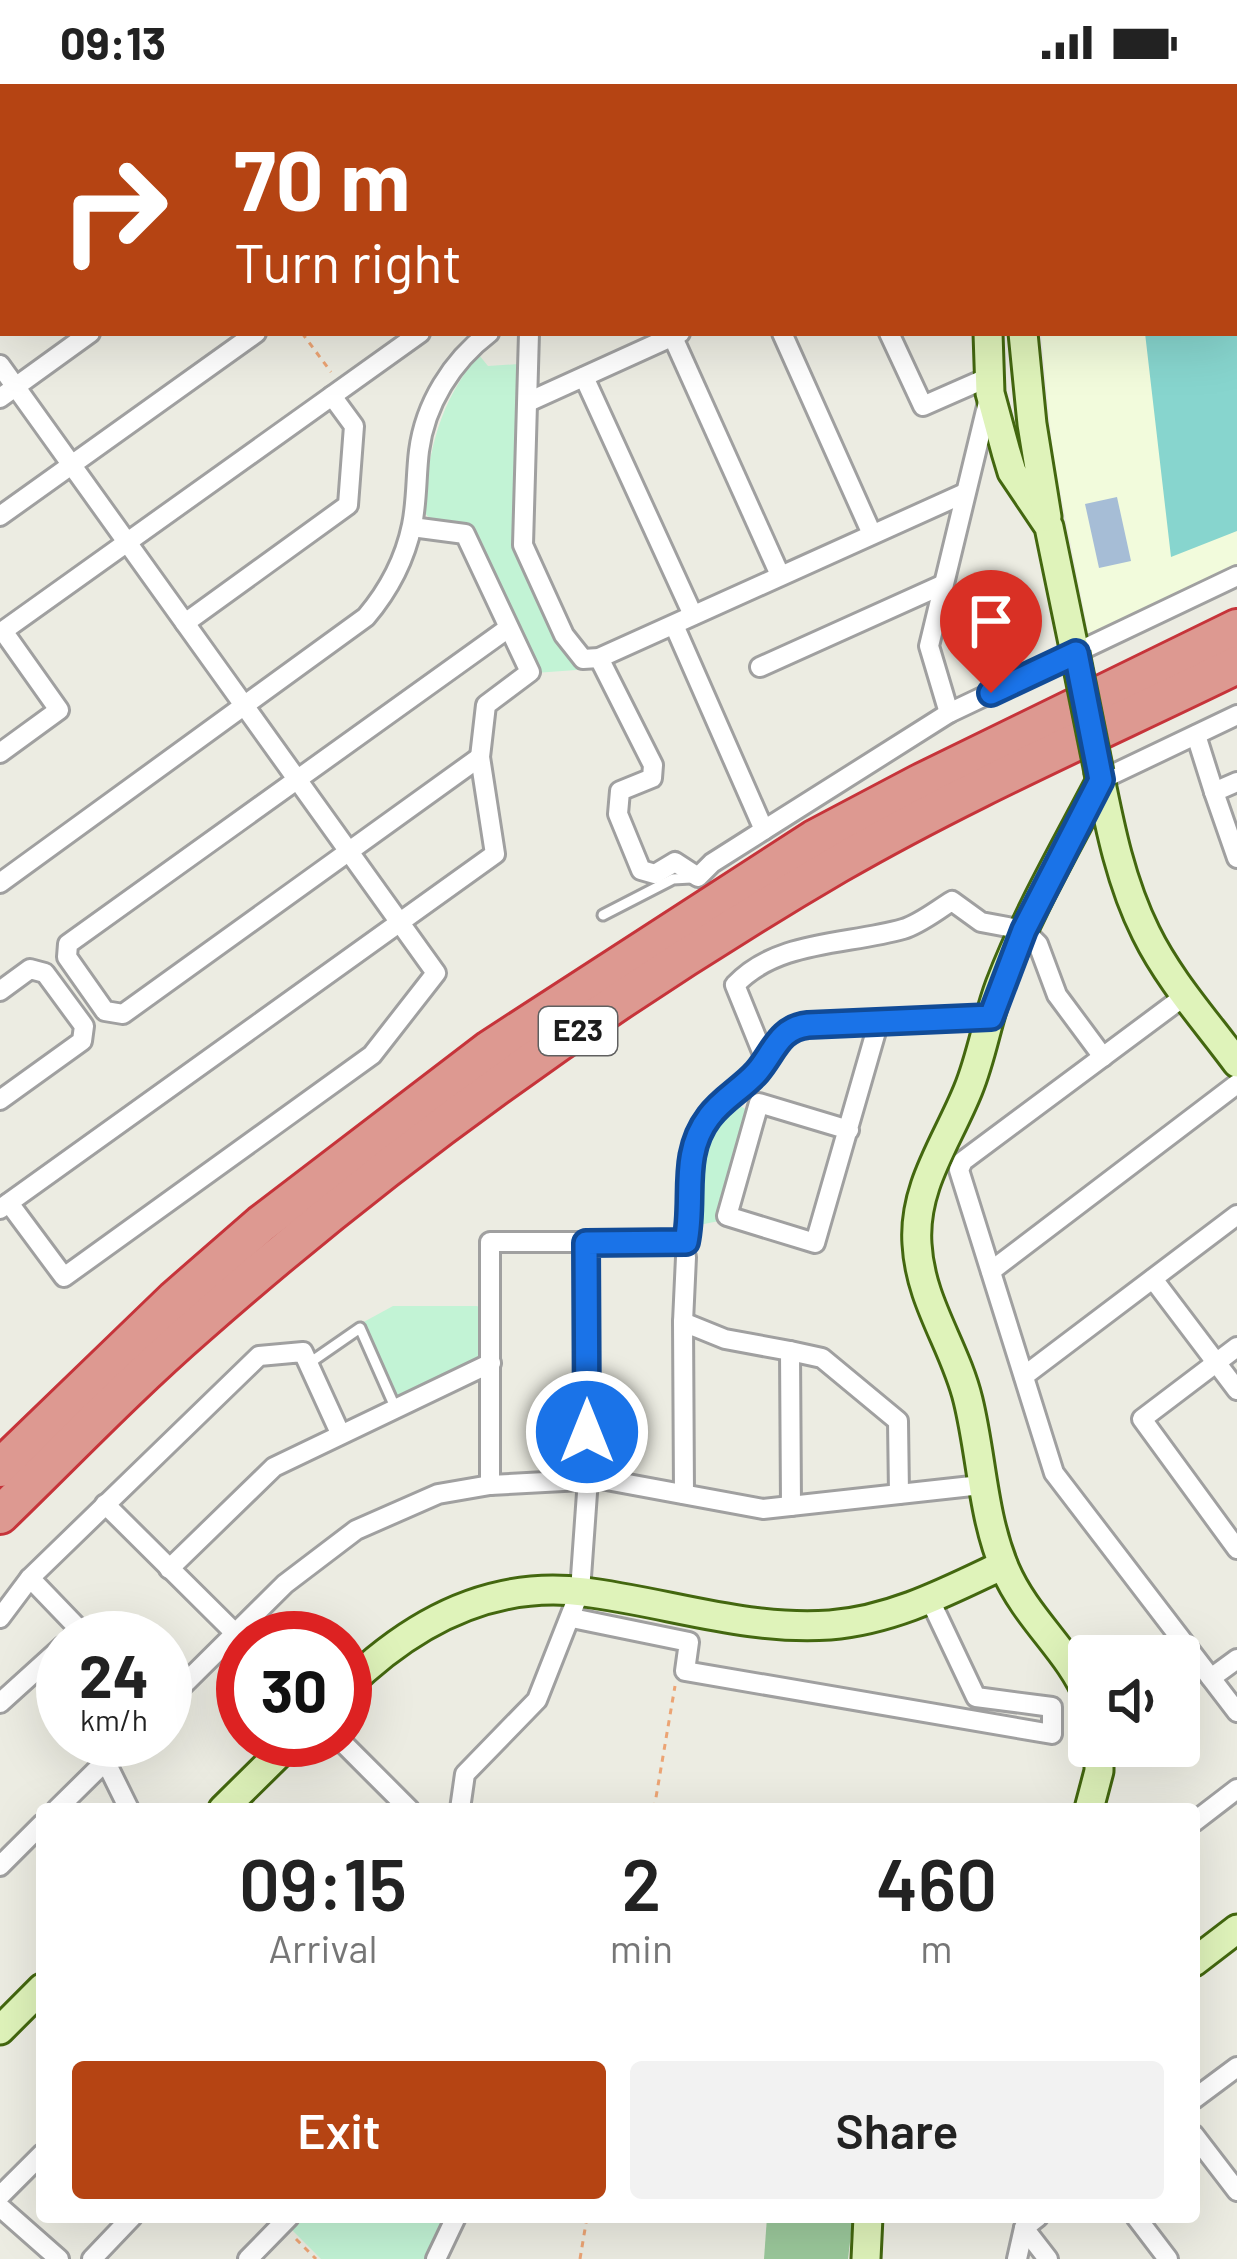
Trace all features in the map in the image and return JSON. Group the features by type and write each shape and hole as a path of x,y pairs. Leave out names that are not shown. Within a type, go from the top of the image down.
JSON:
{"highway":[{"name":"E23","path":"0,1468 260,1224 490,1049 814,839 1237,628"},
{"name":"E23","path":"0,1515 193,1329 284,1252 393,1165 618,1003 844,861 1237,665"}],"main road":[{"path":"988,336 989,385 1012,472 1049,527"},
{"path":"1023,336 1049,527 1100,776 1132,903 1157,954 1237,1063"},
{"path":"1068,1662 1027,1612 1003,1564 981,1485 967,1394 929,1306 916,1228 924,1183 967,1095 1024,930 1100,776"},
{"path":"372,1663 393,1644 443,1615 488,1599 801,1626 860,1621 930,1600 1003,1564"},
{"path":"229,1803 265,1767"},
{"path":"1091,1803 1099,1767"},
{"path":"1200,1957 1237,1929"},
{"path":"0,2030 36,1994"},
{"path":"866,2259 868,2223"}],"street":[{"path":"8,392 87,336"},
{"path":"0,516 252,336"},
{"path":"0,753 59,710 3,631 416,336"},
{"path":"3,874 366,616 389,586 412,526 419,445 426,421 458,361 486,336"},
{"path":"529,336 523,545 564,635 583,658 599,658 965,493"},
{"path":"528,401 670,336"},
{"path":"675,336 780,575"},
{"path":"783,336 872,534"},
{"path":"890,336 923,406 989,385"},
{"path":"0,365 8,392 71,465 185,622 296,779 400,922 436,973 372,1054 64,1276 4,1206 400,922 495,854 480,758 486,705 530,672 465,534 412,526"},
{"path":"584,377 693,615"},
{"path":"949,713 929,646 989,385"},
{"path":"185,622 348,505 354,426 337,392"},
{"path":"599,658 653,765 652,778 620,791 618,814 641,870 655,874 675,862 698,878 712,863 949,713 1237,576"},
{"path":"760,667 942,586"},
{"path":"674,625 764,830"},
{"path":"105,1011 67,957 68,944 507,629"},
{"path":"1100,776 1237,715"},
{"path":"1196,735 1237,859"},
{"path":"84,1026 105,1011 123,1013 480,758"},
{"path":"1214,792 1237,782"},
{"path":"766,1060 735,985 790,952 908,928 952,901 981,922 1024,930 1038,944 1057,994 1103,1057"},
{"path":"45,973 67,957"},
{"path":"0,991 31,969 45,973 84,1026 82,1041 0,1100"},
{"path":"1186,995 963,1161 959,1169 1054,1473 1237,1712"},
{"path":"490,1485 490,1243 686,1242 689,1167 697,1138 715,1110 792,1027 991,1017"},
{"path":"849,1130 758,1103 727,1216 815,1243 849,1130 879,1021"},
{"path":"991,1271 1237,1084"},
{"path":"1024,1376 1237,1215"},
{"path":"461,1803 465,1774 537,1700 576,1604 588,1479 586,1243"},
{"path":"684,1494 686,1257"},
{"path":"1153,1280 1237,1390"},
{"path":"683,1322 724,1340 822,1358 898,1421 899,1494"},
{"path":"1237,1347 1142,1419 1237,1549"},
{"path":"790,1351 791,1505"},
{"path":"0,1618 30,1578 259,1356 303,1352 340,1433"},
{"path":"169,1569 274,1466 490,1363"},
{"path":"262,1611 286,1584 356,1529 438,1494 490,1485 588,1479 763,1509 981,1485"},
{"path":"105,1504 216,1615"},
{"path":"30,1578 62,1611"},
{"path":"576,1604 689,1642 685,1671 1052,1734 1052,1707 976,1697 930,1600"},
{"path":"192,1679 216,1658"},
{"path":"1211,1678 1237,1659"},
{"path":"0,1703 36,1671"},
{"path":"63,1803 99,1767"},
{"path":"108,1767 126,1803"},
{"path":"364,1767 396,1803"},
{"path":"1200,1817 1237,1789"},
{"path":"0,1866 36,1830"},
{"path":"1200,2095 1237,2067"},
{"path":"1200,2143 1237,2191"},
{"path":"0,2196 36,2160"},
{"path":"0,2207 59,2259"},
{"path":"92,2259 126,2223"},
{"path":"248,2259 283,2223"},
{"path":"436,2259 453,2223"},
{"path":"1017,2259 1031,2223"},
{"path":"1031,2223 1048,2259"},
{"path":"1141,2223 1168,2259"}],"lane":[{"path":"603,915 673,879 698,878"},
{"path":"308,1364 359,1328 395,1407"}],"path":[{"path":"304,336 337,392"},
{"path":"655,1803 676,1678 685,1671"},
{"path":"287,2223 316,2259"},
{"path":"580,2259 586,2223"}],"shaded area":[{"path":"1041,336 1237,336 1237,566 1089,636 1053,455"},
{"path":"1145,336 1237,336 1237,531 1171,557"},
{"path":"479,355 488,366 519,364 516,549 569,654 590,669 535,673 470,528 433,522 423,511 438,428 454,391"},
{"path":"1117,497 1131,561 1099,568 1085,504"},
{"path":"735,1103 749,1111 719,1221 699,1225 699,1173 705,1144"},
{"path":"393,1306 477,1306 483,1310 483,1351 478,1359 395,1398 360,1324"},
{"path":"295,2223 445,2223 427,2259 321,2259 290,2228"}],"green space":[{"path":"767,2223 852,2223 848,2259 764,2259"}],"route":[{"path":"587,1432 586,1243 686,1242 689,1167 702,1127 756,1073 782,1036 792,1027 808,1025 991,1017 1024,930 1101,780 1076,653 991,693"}]}
